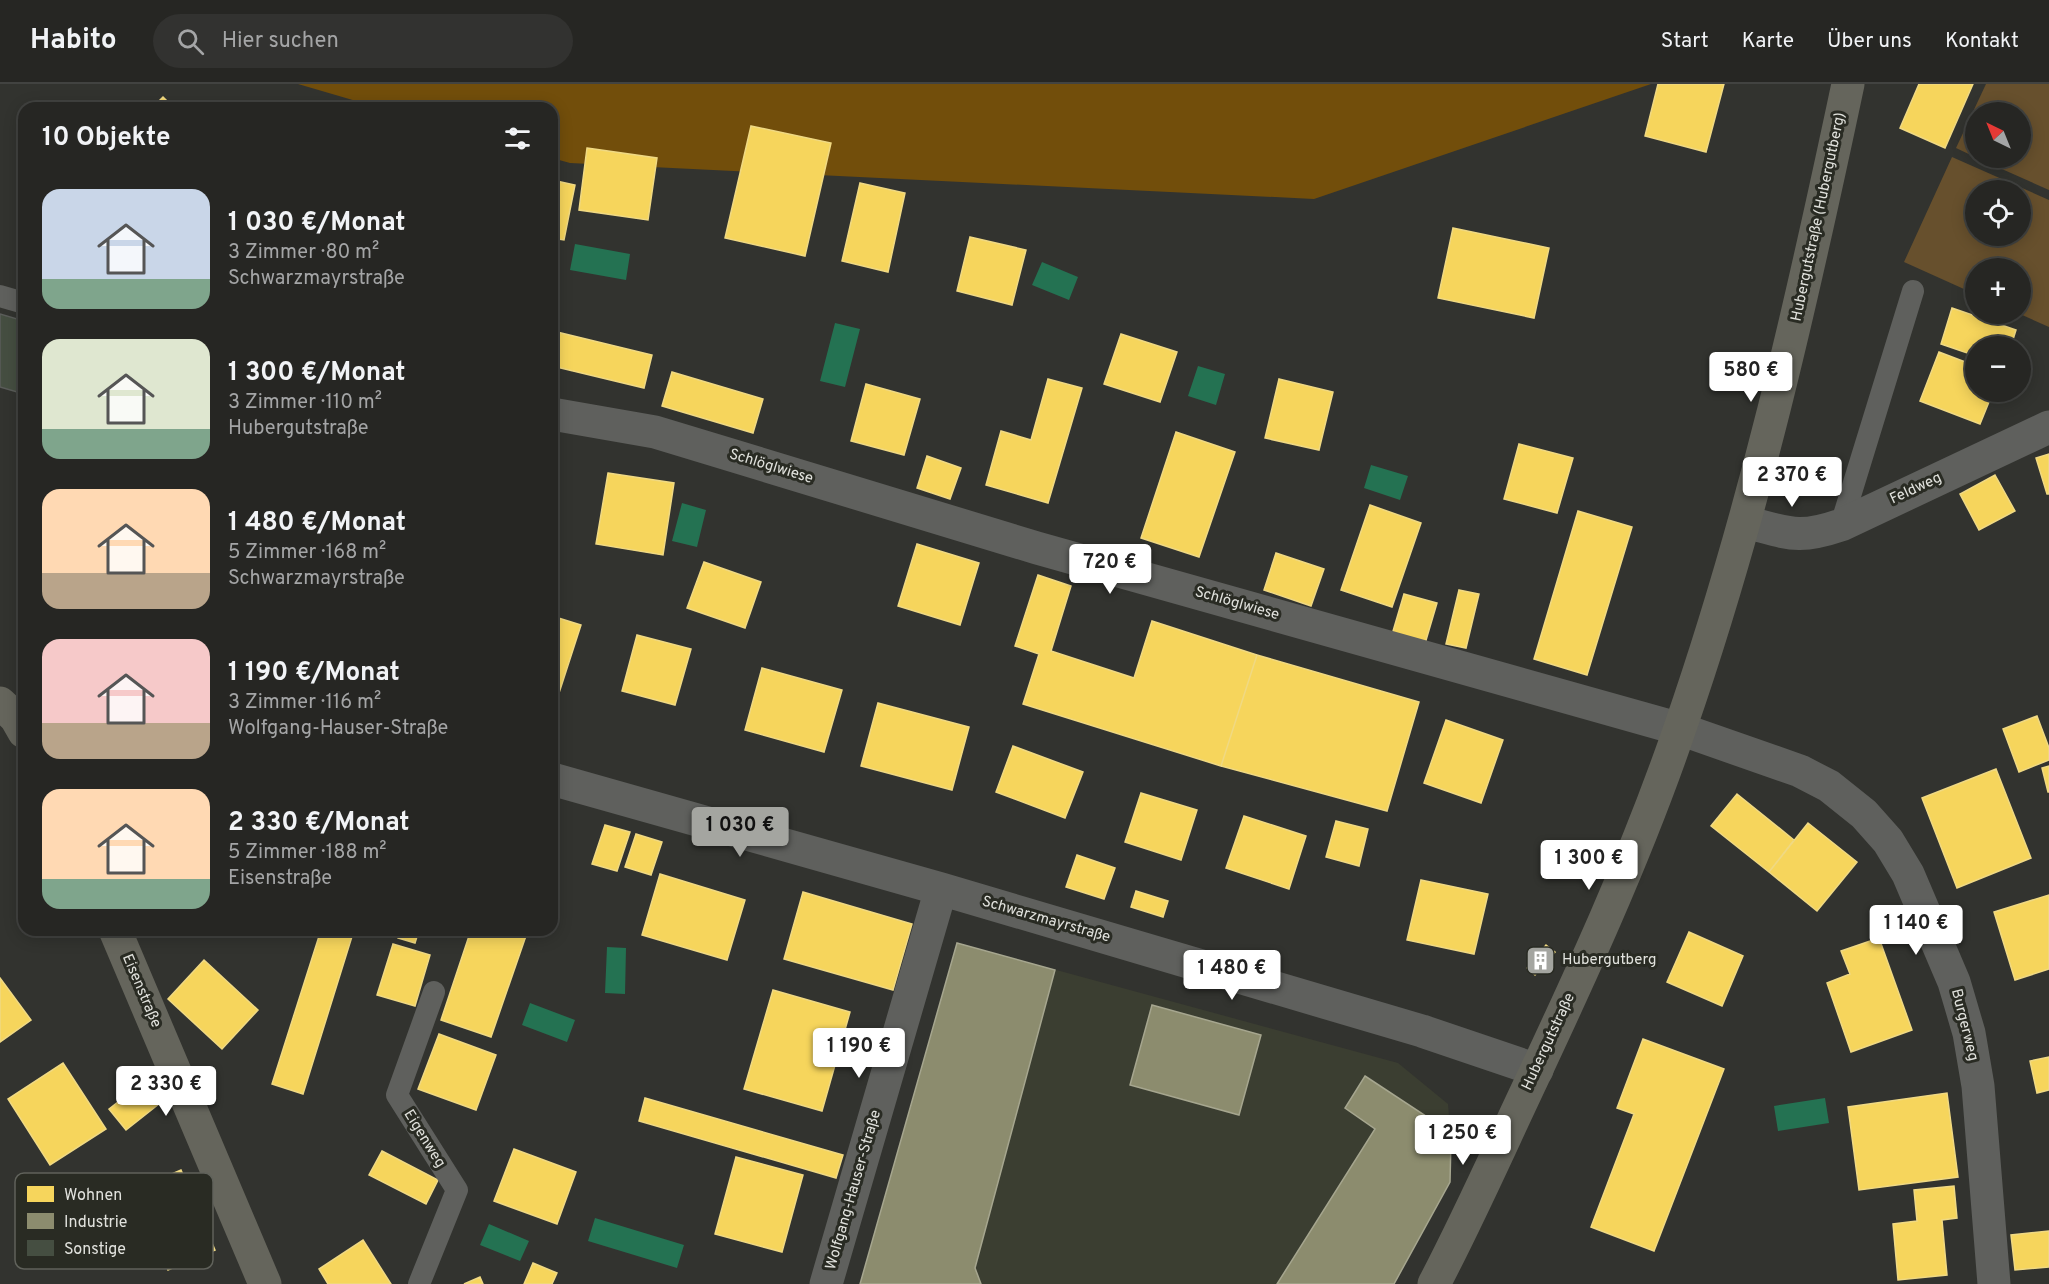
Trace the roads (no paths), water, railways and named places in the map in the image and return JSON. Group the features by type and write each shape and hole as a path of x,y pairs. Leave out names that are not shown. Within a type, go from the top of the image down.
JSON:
{"street":[{"name":"Hubergutstraße (Hubergutberg)","path":"1680,729 1745,522 1783,380 1848,84"},
{"name":"Schlöglwiese","path":"558,415 655,432 1037,548 1680,729"},
{"name":"Feldweg","path":"1745,522 1799,536 1812,535 1841,525 2049,427"},
{"name":"Hubergutstraße","path":"1434,1284 1537,1070 1607,914 1680,729"},
{"name":"Burgerweg","path":"1680,729 1800,771 1829,786 1864,814 1888,841 1908,874 1954,982 1969,1033 1978,1086 1994,1284"},
{"name":"Schwarzmayrstraße","path":"558,781 941,889 1422,1031 1537,1070"},
{"name":"Wolfgang-Hauser-Straße","path":"826,1284 941,889"},
{"name":"Eisenstraße","path":"118,936 265,1284"}],"lane":[{"path":"1841,525 1913,291"},
{"path":"0,296 18,301"},
{"name":"Eigenweg","path":"419,1284 457,1191 397,1095 434,992"}],"place":[{"name":"Hubergutberg","path":"1541,960"}]}
